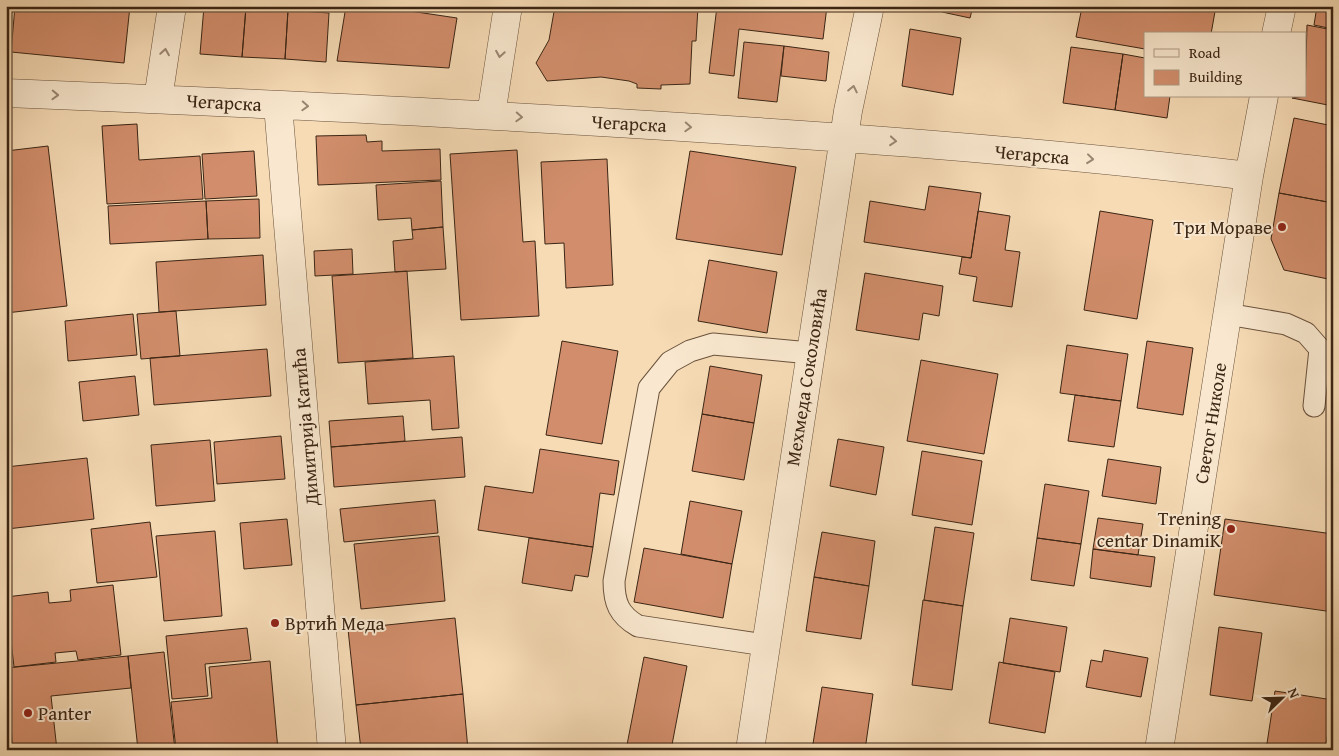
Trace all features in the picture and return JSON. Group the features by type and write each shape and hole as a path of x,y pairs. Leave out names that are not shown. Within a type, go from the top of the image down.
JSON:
{"street":[{"path":"158,99 172,6"},
{"path":"491,115 508,6"},
{"name":"Мехмеда Соколовића","path":"750,750 844,136 870,6"},
{"path":"1276,32 1282,6"},
{"name":"Чегарска","path":"6,93 491,115 844,136 1249,176"},
{"name":"Светог Николе","path":"1159,750 1249,176 1264,98"},
{"name":"Димитрија Катића","path":"278,105 332,750"}],"lane":[{"path":"1227,314 1286,324 1306,333 1320,349 1314,406"},
{"path":"765,645 638,626 628,620 618,610 614,597 614,581 648,388 670,362 690,351 713,344 810,353"}],"building":[{"path":"15,6 130,6 124,63 11,52"},
{"path":"204,6 246,7 242,57 200,54"},
{"path":"346,6 376,6 457,18 449,68 337,61"},
{"path":"555,6 698,7 696,41 692,41 690,84 661,85 661,89 637,88 637,84 629,81 601,77 547,81 536,63 549,40"},
{"path":"717,6 827,6 823,39 739,29 734,76 709,73"},
{"path":"943,6 973,6 970,18 942,12"},
{"path":"1104,6 1216,6 1211,32 1144,32 1144,49 1076,37 1082,7 1103,10"},
{"path":"1317,6 1333,6 1333,29 1314,25"},
{"path":"246,7 288,10 285,59 242,57"},
{"path":"288,10 329,13 326,62 285,59"},
{"path":"1307,25 1333,30 1333,106 1292,98 1306,98"},
{"path":"910,29 961,38 953,95 902,86"},
{"path":"744,42 784,46 777,102 738,98"},
{"path":"784,46 829,52 826,81 781,76"},
{"path":"1071,47 1123,54 1115,110 1063,103"},
{"path":"1123,54 1144,58 1144,98 1170,98 1167,118 1115,110"},
{"path":"1294,118 1333,126 1333,203 1279,193"},
{"path":"137,124 139,160 200,156 203,199 107,204 102,126"},
{"path":"366,135 367,142 382,141 382,151 440,149 441,180 318,185 316,136"},
{"path":"48,146 67,306 6,313 6,151"},
{"path":"517,150 523,242 535,241 539,316 461,320 450,154"},
{"path":"254,151 257,196 205,199 202,154"},
{"path":"690,151 796,167 782,255 676,239"},
{"path":"607,159 613,285 566,288 564,243 545,244 541,162"},
{"path":"441,181 443,227 412,230 411,218 378,220 376,185"},
{"path":"929,186 981,193 971,258 864,242 870,201 925,210"},
{"path":"1279,193 1333,203 1333,280 1284,270 1271,239"},
{"path":"259,199 260,238 208,239 206,201"},
{"path":"206,201 208,239 110,244 108,206"},
{"path":"978,211 1010,216 1005,250 1020,252 1012,307 973,301 977,277 959,274 962,257 971,258"},
{"path":"1100,211 1153,220 1137,319 1084,310"},
{"path":"443,227 446,269 395,272 393,241 413,239 412,230"},
{"path":"352,249 353,274 315,276 314,251"},
{"path":"263,255 266,305 159,312 156,262"},
{"path":"709,260 777,272 767,333 698,321"},
{"path":"407,271 413,358 338,363 332,276"},
{"path":"865,273 943,286 939,316 923,313 919,340 856,330"},
{"path":"176,311 180,356 141,359 137,314"},
{"path":"133,314 137,355 68,361 65,321"},
{"path":"562,341 618,351 602,444 546,435"},
{"path":"1147,341 1193,348 1183,415 1137,408"},
{"path":"1067,345 1128,354 1121,401 1060,393"},
{"path":"267,349 271,396 154,405 150,358"},
{"path":"454,356 459,428 432,430 430,400 368,404 365,362"},
{"path":"921,360 998,374 984,454 907,441"},
{"path":"710,366 762,375 754,423 702,414"},
{"path":"135,376 139,415 83,421 79,382"},
{"path":"1075,395 1121,401 1114,447 1068,441"},
{"path":"702,414 754,423 744,480 692,471"},
{"path":"403,416 405,441 331,447 329,421"},
{"path":"281,436 285,479 217,484 214,442"},
{"path":"462,437 465,477 334,487 331,447"},
{"path":"838,439 884,447 876,495 830,486"},
{"path":"210,440 215,501 156,506 151,445"},
{"path":"540,449 619,461 614,495 600,493 593,547 478,530 485,486 533,493"},
{"path":"922,451 982,461 972,525 912,515"},
{"path":"87,458 94,519 7,529 6,467"},
{"path":"1108,459 1161,467 1156,504 1102,496"},
{"path":"1045,484 1089,491 1081,544 1037,538"},
{"path":"435,500 438,533 344,542 340,509"},
{"path":"690,501 742,511 732,564 681,554"},
{"path":"1098,518 1143,524 1138,555 1093,549"},
{"path":"287,519 292,565 244,569 240,523"},
{"path":"1225,519 1333,534 1333,612 1214,595"},
{"path":"150,522 157,577 97,583 91,529"},
{"path":"935,527 974,533 963,606 924,600"},
{"path":"215,531 222,616 164,621 156,536"},
{"path":"822,532 875,541 869,586 814,577"},
{"path":"439,536 445,601 361,609 354,544"},
{"path":"529,538 593,547 588,577 575,575 572,591 522,583"},
{"path":"1037,538 1081,544 1074,586 1031,580"},
{"path":"644,548 732,564 723,618 634,602"},
{"path":"1093,549 1155,557 1151,587 1090,578"},
{"path":"814,577 869,586 861,639 806,631"},
{"path":"113,585 121,655 78,660 76,651 55,653 56,662 14,667 6,597 48,592 49,603 71,601 70,590"},
{"path":"923,600 963,606 952,690 912,685"},
{"path":"455,618 463,694 356,705 348,629"},
{"path":"1010,618 1067,627 1060,672 1003,663"},
{"path":"1219,627 1262,633 1252,701 1210,695"},
{"path":"247,628 251,660 205,664 208,696 172,699 166,636"},
{"path":"1104,650 1148,658 1141,697 1086,687 1091,660 1102,662"},
{"path":"164,652 175,750 138,750 128,656"},
{"path":"128,656 131,688 51,696 57,750 13,750 6,668"},
{"path":"644,657 687,666 671,750 626,750"},
{"path":"270,661 278,750 176,750 171,702 212,698 209,667"},
{"path":"999,662 1055,672 1045,733 989,723"},
{"path":"822,687 873,694 865,750 812,750"},
{"path":"1275,691 1333,700 1325,750 1266,750"},
{"path":"463,694 468,750 361,750 356,705"}],"place":[{"name":"Три Мораве","path":"1282,227"},
{"name":"Trening centar DinamiK","path":"1231,529"},
{"name":"Вртић Меда","path":"275,623"},
{"name":"Panter","path":"28,713"}]}
